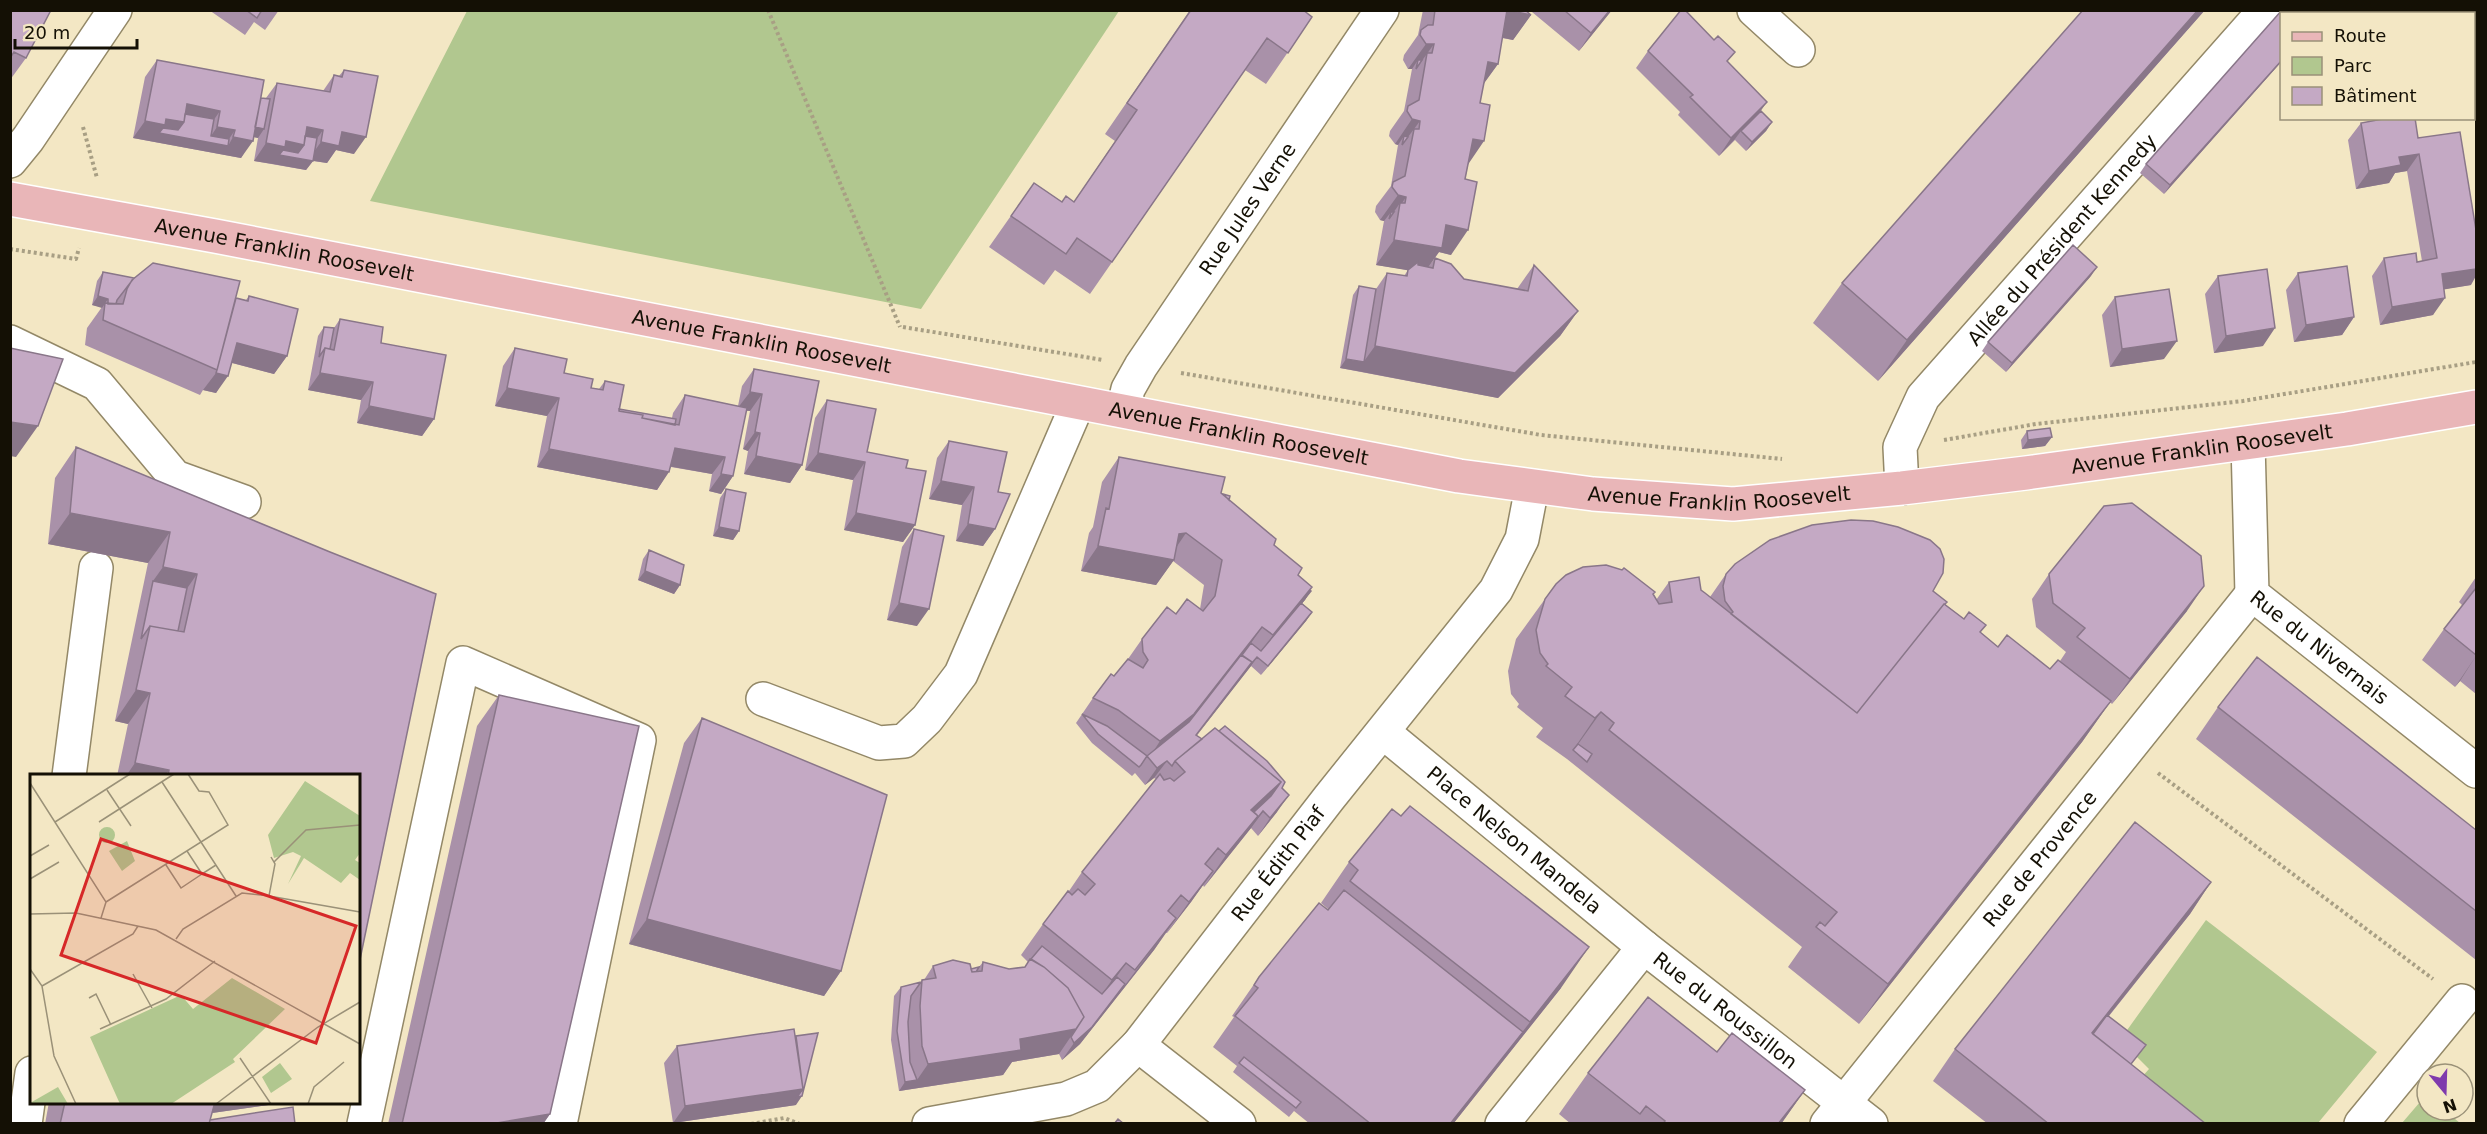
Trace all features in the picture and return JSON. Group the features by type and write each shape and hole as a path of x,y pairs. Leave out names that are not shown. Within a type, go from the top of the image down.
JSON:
{"main road":[{"name":"Avenue Franklin Roosevelt","path":"10,199 215,236 1459,476 1533,487 1733,504 1902,488 2346,429 2476,407"}],"street":[{"path":"10,161 28,139 115,10"},
{"name":"Rue Jules Verne","path":"1123,410 1128,389 1141,366 1382,10"},
{"path":"1754,10 1798,50"},
{"name":"Allée du Président Kennedy","path":"1902,488 1900,447 1923,398 2265,10"},
{"path":"10,342 97,384 175,477 244,502"},
{"path":"763,699 879,743 904,741 927,719 961,674 1078,403"},
{"name":"Rue du Nivernais","path":"2248,442 2252,594 2476,771"},
{"name":"Rue Édith Piaf","path":"929,1124 1066,1099 1097,1086 1138,1045 1496,590 1522,539 1533,487"},
{"path":"69,774 96,568"},
{"name":"Rue de Provence","path":"1836,1113 2252,594"},
{"path":"364,1124 463,663 639,740 560,1124"},
{"name":"Place Nelson Mandela","path":"1383,732 1644,947"},
{"name":"Rue du Roussillon","path":"1502,1124 1644,947 1836,1113 1871,1124"},
{"path":"2361,1124 2462,1000"},
{"path":"1138,1045 1239,1124"},
{"path":"25,1124 30,1088"}],"path":[{"path":"768,10 900,327"},
{"path":"10,249 76,259 79,247"},
{"path":"1900,447 2036,424 2242,401 2476,362"},
{"path":"1176,372 1540,435 1788,460"},
{"path":"2128,750 2462,1000"},
{"path":"751,1124 784,1118 800,1124"}],"green space":[{"path":"467,11 1119,11 921,309 370,201"},
{"path":"2206,920 2377,1052 2318,1123 2174,1124 2132,1088 2149,1069 2120,1040"},
{"path":"2415,1108 2415,1122 2460,1123 2402,1123"}],"building":[{"path":"10,10 51,10 26,58 14,52 10,58"},
{"path":"246,10 262,10 257,18"},
{"path":"1191,10 1303,10 1312,17 1288,53 1267,38 1112,262 1077,238 1066,254 1011,216 1034,183 1062,202 1066,196 1074,202 1137,110 1127,103"},
{"path":"1435,10 1507,10 1498,64 1488,62 1480,103 1490,105 1484,141 1473,139 1465,179 1477,182 1468,230 1446,225 1442,248 1394,240 1400,203 1405,203 1406,197 1398,195 1392,187 1393,182 1405,176 1414,129 1419,129 1420,121 1412,119 1407,111 1408,106 1419,100 1427,53 1432,53 1434,44 1426,44 1420,35 1421,30 1428,25 1433,25"},
{"path":"1508,10 1525,10 1531,15"},
{"path":"1564,10 1610,10 1591,33"},
{"path":"1681,10 1685,10 1714,40 1718,36 1735,52 1727,61 1767,102 1731,138 1690,97 1693,95 1648,51"},
{"path":"2083,10 2198,10 1907,340 1842,283"},
{"path":"2282,10 2323,10 2322,12 2280,12"},
{"path":"2323,10 2344,10 2342,12 2322,12"},
{"path":"2441,10 2476,10 2476,21 2475,23 2475,12 2440,12"},
{"path":"2280,12 2280,62 2170,185 2146,164"},
{"path":"157,60 264,80 253,141 233,137 235,130 217,127 220,111 187,104 184,122 166,119 165,125 145,121"},
{"path":"344,70 378,76 366,137 342,132 339,146 321,142 323,130 307,127 304,145 286,141 285,147 266,143 277,83 330,92 334,75 342,77"},
{"path":"261,98 270,99 264,129 255,127"},
{"path":"1761,111 1772,122 1752,142 1741,131"},
{"path":"185,114 214,119 211,136 229,139 228,146 159,133 163,128 178,130 184,122"},
{"path":"2377,120 2415,120 2418,138 2460,132 2476,230 2476,269 2442,274 2445,298 2392,307 2384,258 2416,253 2417,262 2437,258 2419,154 2399,157 2401,165 2369,171 2361,123"},
{"path":"305,136 317,138 313,161 279,155 283,150 298,153 304,145"},
{"path":"2073,245 2097,267 2012,363 1988,342"},
{"path":"1435,258 1451,264 1464,279 1528,291 1534,265 1578,311 1515,373 1375,346 1387,273 1407,276 1408,270 1418,262 1418,265 1433,268"},
{"path":"153,263 240,281 217,370 103,320 105,303 123,304 132,280"},
{"path":"2347,266 2354,317 2306,325 2298,273"},
{"path":"2267,269 2275,328 2226,336 2218,276"},
{"path":"103,272 134,278 116,304 108,304 108,299 98,296"},
{"path":"1359,286 1376,289 1364,362 1346,359"},
{"path":"2169,289 2177,341 2122,349 2115,297"},
{"path":"249,296 298,309 287,356 237,343 228,376 216,373 236,298 248,301"},
{"path":"340,319 383,327 381,343 446,355 434,419 369,406 373,382 320,373 325,348 334,350"},
{"path":"324,327 334,328 330,349 325,348 319,357"},
{"path":"10,348 63,359 38,426 10,422"},
{"path":"515,348 567,359 564,373 593,379 591,388 603,390 605,381 624,385 619,411 643,415 642,418 679,425 685,395 747,408 733,476 721,474 725,457 675,448 669,472 549,449 559,398 507,388"},
{"path":"754,369 819,381 802,465 756,456 760,433 755,432 762,394 750,392"},
{"path":"827,400 876,409 867,452 908,460 906,468 926,471 915,525 856,513 865,462 818,453"},
{"path":"619,409 676,419 675,425 642,418 643,415 619,411"},
{"path":"2050,428 2052,437 2028,440 2027,431"},
{"path":"949,441 1007,452 998,492 1010,494 995,529 968,524 974,487 941,481"},
{"path":"76,447 436,594 360,959 360,774 168,774 169,770 135,763 150,693 136,690 150,626 184,632 197,574 163,567 170,532 70,513"},
{"path":"1119,457 1225,477 1221,493 1276,539 1274,545 1302,568 1298,575 1312,587 1273,635 1262,627 1194,714 1160,741 1118,710 1093,698 1111,674 1114,676 1128,659 1143,668 1148,660 1143,652 1142,639 1167,607 1176,614 1187,599 1203,611 1215,596 1222,560 1186,533 1179,534 1174,560 1098,546 1106,508 1109,509"},
{"path":"726,489 746,493 739,531 719,527"},
{"path":"2132,503 2201,556 2204,586 2130,679 2077,637 2085,628 2053,603 2049,574 2104,506"},
{"path":"1851,520 1873,521 1898,527 1930,540 1940,549 1944,559 1943,573 1933,591 1947,602 1857,713 1731,614 1733,612 1725,601 1723,586 1726,574 1735,564 1770,540 1812,525"},
{"path":"914,529 944,536 929,609 899,603"},
{"path":"649,550 684,565 680,585 645,571"},
{"path":"1606,565 1622,570 1624,568 1655,592 1653,594 1659,604 1672,602 1669,582 1699,577 1701,590 1857,713 1944,604 1964,619 1969,612 1986,625 1980,632 1998,647 2007,635 2050,669 2058,660 2111,701 1888,984 1816,927 1820,922 1825,926 1837,912 1609,730 1614,723 1601,712 1595,718 1565,696 1572,687 1546,666 1548,664 1540,653 1536,630 1545,599 1566,575 1583,567"},
{"path":"153,581 187,588 178,631 150,626 141,639"},
{"path":"2476,588 2476,655 2444,629"},
{"path":"1301,603 1312,612 1268,666 1257,657 1246,670 1252,662 1242,655 1251,643 1261,651"},
{"path":"1241,655 1252,662 1196,735 1202,739 1172,766 1167,761 1157,768 1147,756 1189,722"},
{"path":"2257,657 2476,830 2476,911 2218,707"},
{"path":"499,695 639,726 550,1114 491,1124 402,1124"},
{"path":"1082,714 1107,726 1147,756 1141,765 1139,767 1098,734"},
{"path":"702,718 887,795 841,971 647,919"},
{"path":"1225,726 1267,761 1285,782 1282,788 1289,795 1270,818 1263,811 1248,830 1258,816 1254,812 1271,796 1281,782 1219,731"},
{"path":"1215,728 1281,782 1251,810 1258,816 1226,855 1218,848 1205,864 1213,871 1189,902 1181,895 1168,911 1176,918 1135,970 1126,963 1112,980 1043,924 1068,891 1072,895 1078,889 1085,895 1095,884 1082,872 1160,774 1164,780 1170,778 1174,781 1185,772 1175,761"},
{"path":"1578,744 1592,754 1587,762 1573,750"},
{"path":"1410,806 1589,947 1530,1022 1350,881 1358,870 1349,862 1392,809 1401,816"},
{"path":"2135,822 2211,882 2092,1033 2206,1124 2049,1124 1955,1049"},
{"path":"1344,890 1523,1032 1450,1124 1371,1124 1235,1016 1258,988 1254,985 1259,977 1319,903 1328,910"},
{"path":"1042,946 1102,994 1117,977 1125,984 1092,1027 1074,1043 1071,1037 1084,1017 1068,988 1031,959"},
{"path":"1030,959 1044,967 1068,988 1084,1017 1076,1029 1020,1039 1021,1050 928,1064 922,1046 920,1006 922,980 936,978 933,966 953,960 970,964 972,972 982,971 983,962 1009,969 1025,967"},
{"path":"979,967 976,972 972,972 971,969"},
{"path":"921,982 911,996 908,1022 910,1062 917,1080 905,1082 897,1031 901,987"},
{"path":"1648,997 1717,1052 1732,1033 1805,1090 1778,1124 1663,1124 1665,1121 1646,1106 1640,1114 1588,1073"},
{"path":"2107,1015 2146,1045 2131,1064 2093,1034"},
{"path":"794,1029 803,1089 685,1106 677,1046"},
{"path":"818,1033 802,1096 797,1097 803,1089 796,1036"},
{"path":"1244,1057 1301,1102 1296,1108 1239,1063"},
{"path":"65,1104 214,1104 209,1124 60,1124"},
{"path":"293,1107 295,1124 209,1124 210,1120"},
{"path":"1118,1119 1124,1124 1114,1124"}]}
